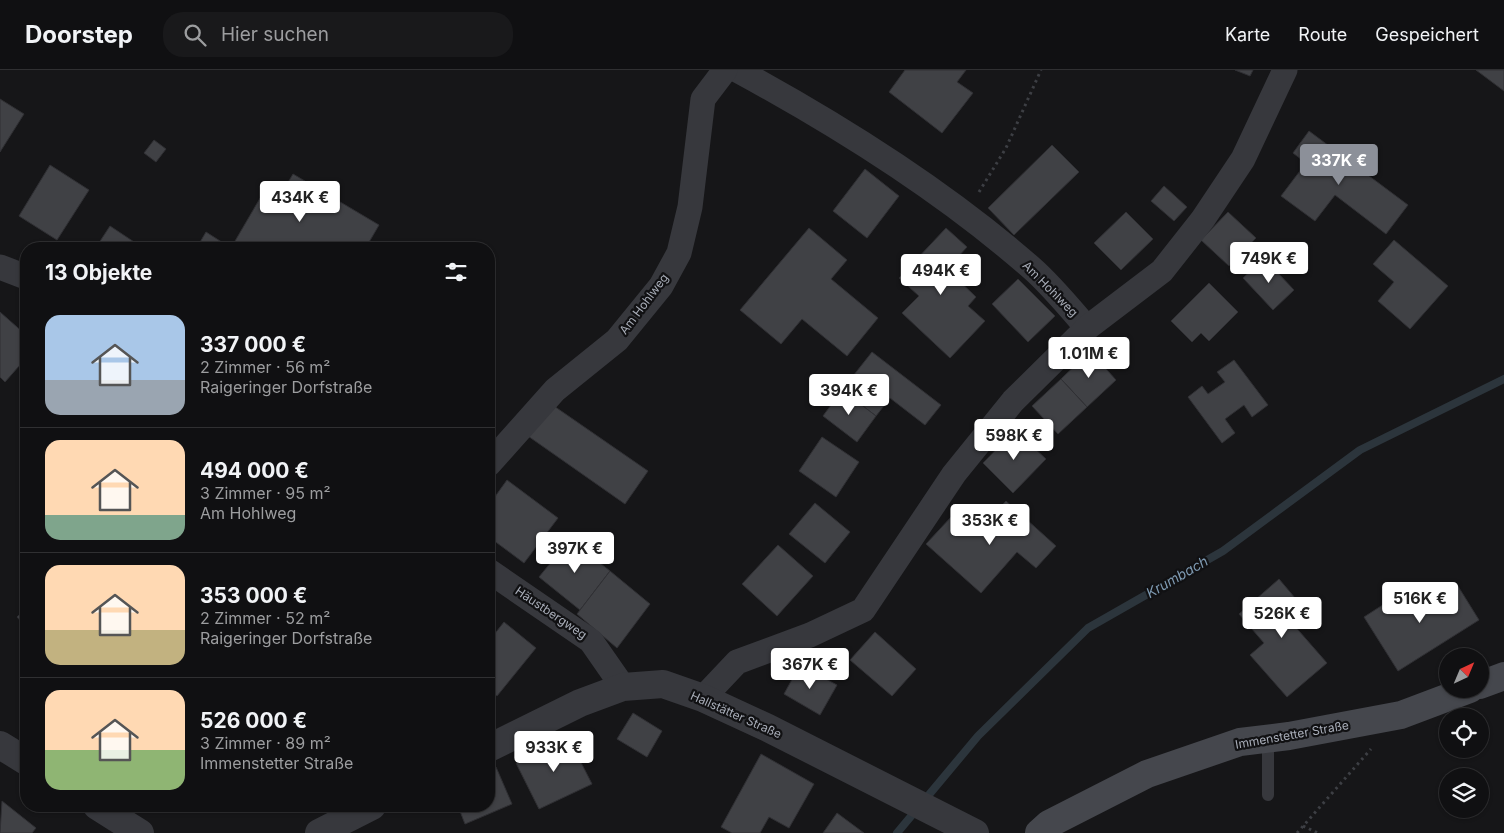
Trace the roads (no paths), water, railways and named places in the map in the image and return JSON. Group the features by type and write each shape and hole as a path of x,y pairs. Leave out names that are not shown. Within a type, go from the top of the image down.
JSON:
{"main road":[{"path":"1489,682 1504,676"},
{"name":"Immenstetter Straße","path":"1039,833 1049,824 1147,774 1240,742 1268,739 1401,715 1446,698"}],"street":[{"name":"Am Hohlweg","path":"495,457 555,390 617,340 660,286 679,253 690,207 703,99 725,70"},
{"name":"Am Hohlweg","path":"737,70 818,114 965,214 1037,273 1088,328"},
{"path":"703,698 737,662 810,636 863,610 954,474 1013,401 1088,328 1162,271 1204,219 1243,159 1285,70"},
{"path":"0,267 20,275"},
{"name":"Häustbergweg","path":"495,575 591,641 622,687"},
{"name":"Hallstätter Straße","path":"495,745 580,703 622,687 663,684 703,698 975,833"},
{"path":"0,745 20,757"},
{"path":"107,812 140,833"},
{"path":"319,833 360,812"}],"lane":[{"path":"1268,739 1268,795"}],"waterway":[{"name":"Krumbach","path":"897,833 978,736 1088,628 1223,551 1360,450 1504,379"}]}
